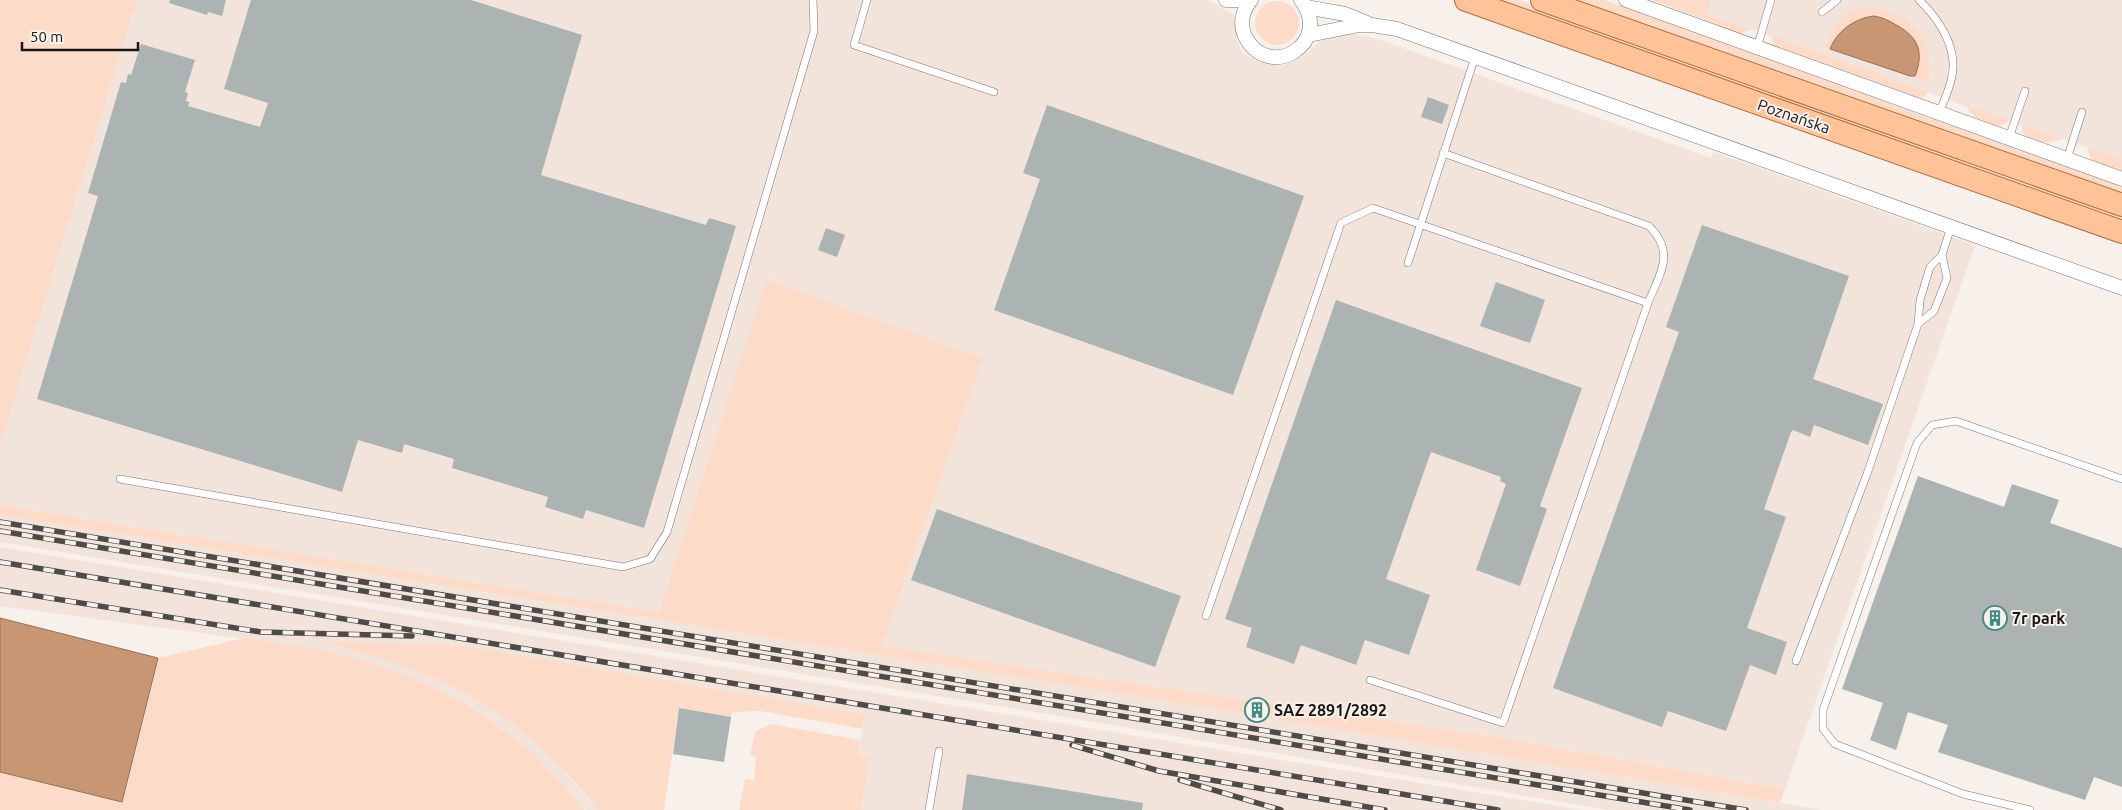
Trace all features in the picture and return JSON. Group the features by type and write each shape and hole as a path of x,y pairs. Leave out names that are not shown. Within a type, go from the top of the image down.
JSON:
{"main road":[{"name":"Poznańska","path":"1466,0 2122,232"},
{"name":"Poznańska","path":"1542,0 2122,205"}],"street":[{"path":"1226,0 1243,0"},
{"path":"1251,0 1245,8 1242,20 1243,32 1248,43 1257,52 1269,57 1281,57 1293,53 1309,35 1311,26 1304,3"},
{"path":"1626,0 2122,179"},
{"path":"1304,3 1345,14 1372,25"},
{"path":"1309,35 1347,26 1372,25 1397,29 2122,288"}],"lane":[{"path":"120,479 623,567 650,559 667,532 814,31 813,0"},
{"path":"868,0 854,44 994,92"},
{"path":"1756,48 1772,0"},
{"path":"1822,12 1837,0"},
{"path":"1919,0 1937,18 1948,42 1953,62 1952,75 1940,113"},
{"path":"1408,263 1475,56"},
{"path":"2009,138 2025,91"},
{"path":"2067,158 2082,112"},
{"path":"1370,680 1504,723 1648,303 1664,263 1664,248 1658,235 1649,226 1443,153"},
{"path":"1206,616 1342,223 1373,208 1648,303"},
{"path":"1796,662 1867,474 1918,324 1920,300 1930,267 1942,255 1952,227"},
{"path":"1918,324 1934,311 1947,278 1942,255"},
{"path":"2030,810 1963,794 1835,744 1823,728 1823,710 1917,443 1932,425 1956,421 2122,479"},
{"path":"930,810 939,751"}],"shaded area":[{"path":"0,0 137,0 0,446"},
{"path":"137,0 1209,0 1234,15 1237,40 1242,53 1259,62 1282,66 1305,55 1324,37 1349,33 1378,39 1711,158 1714,152 1975,245 1785,789 1505,738 882,646 983,358 768,279 659,612 0,505 0,446"},
{"path":"1487,0 1519,0 2122,213 2122,225"},
{"path":"1566,0 1604,0 1803,70 1930,119 1941,120 2122,187 2122,196"},
{"path":"1652,0 1711,0 1707,15 1751,29 1737,36 1717,24"},
{"path":"1711,0 2122,0 2122,159 1973,109 1785,40 1707,15"},
{"path":"1277,1 1289,5 1295,11 1299,23 1295,35 1289,41 1277,45 1265,41 1259,35 1255,23 1259,11 1265,5"},
{"path":"1863,8 1895,14 1912,25 1919,33 1928,54 1929,82 1910,76 1915,75 1834,39 1830,49 1826,48 1834,27 1842,17"},
{"path":"1873,16 1883,18 1898,26 1915,41 1918,47 1919,60 1915,76 1910,76 1830,49 1837,37 1847,27 1859,20"},
{"path":"1771,35 1928,92 1924,97 1914,98 1774,45"},
{"path":"1967,106 2009,120 1998,126 1985,124 1970,112"},
{"path":"2023,125 2062,139 2050,142 2033,141 2024,134"},
{"path":"2087,147 2122,159 2122,171 2091,160"},
{"path":"767,279 983,358 882,646 1505,738 1785,789 1780,803 1147,698 0,515 0,505 659,612"},
{"path":"0,515 1147,698 1823,810 1609,810 1053,715 0,542"},
{"path":"0,547 1582,810 861,810 870,759 858,756 864,715 325,641 372,654 422,673 474,697 522,731 555,761 598,810 586,810 528,748 470,705 421,681 370,662 319,649 0,606"},
{"path":"0,618 158,658 122,802 0,772"},
{"path":"244,638 319,649 370,662 421,681 469,705 528,748 585,810 0,810 0,772 122,802 158,658"},
{"path":"322,641 458,645 864,715 862,729 761,711 732,712 731,717 679,708 664,810 598,810 571,778 541,748 492,709 471,696 429,676 369,654"},
{"path":"771,724 860,740 858,756 870,758 861,810 739,810 745,779 754,780 756,756 750,755 756,731"}],"building":[{"path":"170,0 226,0 222,16 208,12 207,15 169,3"},
{"path":"251,0 471,0 582,35 541,175 706,225 709,218 736,226 644,528 586,510 583,519 545,507 548,497 452,468 454,459 404,444 402,453 358,440 342,492 37,399 98,196 88,193 121,82 126,83 128,74 131,75 141,44 195,60 185,92 188,93 186,101 190,102 188,106 260,127 268,103 224,89"},
{"path":"1428,97 1449,105 1442,124 1421,117"},
{"path":"1047,105 1304,196 1233,395 994,310 1040,179 1023,173"},
{"path":"1702,225 1849,276 1813,379 1883,404 1868,445 1814,425 1810,437 1793,430 1791,432 1764,509 1786,517 1747,628 1787,642 1776,675 1750,665 1726,731 1668,711 1662,727 1553,688 1679,332 1666,327"},
{"path":"826,228 845,235 837,257 818,250"},
{"path":"1496,282 1545,300 1530,343 1480,326"},
{"path":"1336,300 1582,388 1540,506 1547,509 1520,586 1476,570 1506,484 1500,481 1501,477 1431,452 1386,579 1430,595 1409,655 1365,640 1356,665 1301,645 1294,664 1246,647 1252,628 1225,619"},
{"name":"7r park","path":"1918,476 2004,507 2012,484 2059,500 2050,523 2122,548 2122,787 2094,777 2085,800 1938,752 1948,725 1908,712 1896,750 1870,740 1883,703 1842,689"},
{"path":"937,509 1181,596 1155,667 911,580"},
{"path":"679,708 731,717 724,762 673,754"},
{"path":"967,774 1143,803 1142,810 962,810"}],"railway":[{"path":"0,522 1746,810"},
{"path":"0,531 1690,810"},
{"path":"0,562 1498,810"},
{"path":"0,590 261,632 412,636"},
{"path":"1072,745 1159,771 1385,810"},
{"path":"1180,780 1281,810"}],"place":[{"name":"7r park","path":"1995,618"},
{"name":"SAZ 2891/2892","path":"1257,710"}]}
